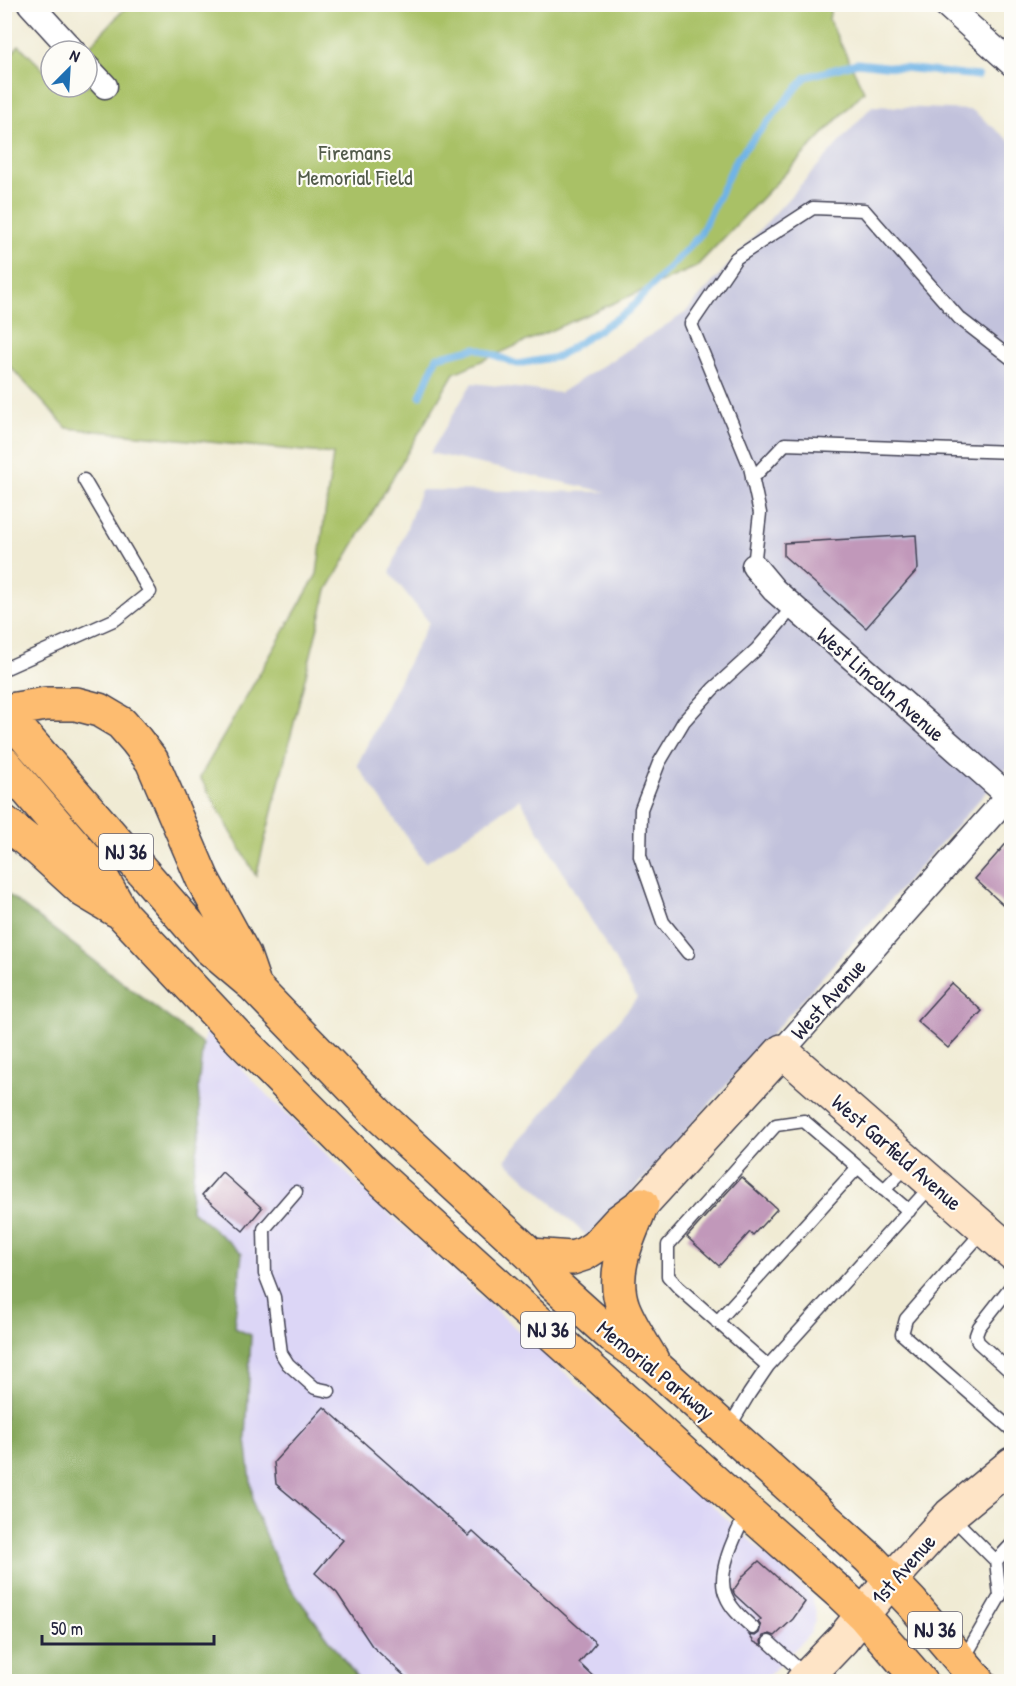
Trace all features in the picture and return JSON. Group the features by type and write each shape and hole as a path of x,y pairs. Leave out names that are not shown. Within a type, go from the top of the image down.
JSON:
{"highway":[{"path":"4,711 46,704 76,704 99,710 121,723 129,731 152,761 203,880 244,955 254,986"},
{"name":"NJ 36","path":"4,711 209,948 254,986"},
{"name":"NJ 36","path":"4,762 101,876 123,915"},
{"path":"4,822 84,891 123,915"},
{"name":"Memorial Parkway","path":"123,915 240,1039 369,1168 841,1594 863,1615 921,1682"},
{"name":"Memorial Parkway","path":"254,986 380,1116 531,1255 553,1283 614,1338 654,1365 869,1558 971,1671"},
{"path":"531,1255 565,1258 584,1254 595,1247 619,1221 642,1204"},
{"path":"642,1204 622,1257 618,1273 619,1289 623,1307 654,1365"}],"street":[{"path":"30,4 62,39"},
{"path":"945,4 1011,64"},
{"path":"99,80 105,86"},
{"name":"West Lincoln Avenue","path":"754,566 774,590 793,607 1010,795"},
{"name":"West Avenue","path":"642,1204 1010,795"},
{"name":"West Garfield Avenue","path":"782,1051 1011,1253"},
{"name":"1st Avenue","path":"804,1679 842,1640 891,1580 950,1515 1011,1464"}],"lane":[{"path":"754,566 760,513 750,467 692,324 736,258 813,208 864,210 959,318 1011,359"},
{"path":"752,479 785,444 1011,452"},
{"path":"4,669 116,619 150,592 84,480"},
{"path":"688,953 663,922 640,856 641,809 659,763 684,721 712,689 757,649 793,607"},
{"path":"768,1366 668,1276 668,1245 776,1125 804,1121 909,1211"},
{"path":"717,1322 858,1167"},
{"path":"884,1190 922,1174"},
{"path":"728,1430 768,1366 909,1211 922,1174"},
{"path":"296,1192 264,1229 265,1274 274,1297 281,1353 288,1364 315,1388 329,1391"},
{"path":"985,1230 906,1319 902,1334 1011,1430"},
{"path":"1011,1285 979,1327 976,1335 978,1342 1011,1373"},
{"path":"747,1510 726,1560 723,1586 725,1595 733,1608 753,1628"},
{"path":"950,1515 996,1561 1000,1596 971,1671"},
{"path":"996,1561 1011,1544"},
{"path":"769,1642 804,1679"}],"shaded area":[{"path":"872,106 972,110 1011,142 1011,764 590,1239 505,1160 637,998 520,799 425,863 357,765 429,622 390,573 421,490 607,492 430,453 472,383 560,393 685,313"},
{"path":"206,1031 259,1087 373,1199 812,1596 816,1612 810,1634 763,1681 360,1681 353,1673 289,1586 254,1508 246,1439 251,1335 234,1329 242,1254 191,1210 193,1174 201,1130 198,1087"}],"green space":[{"name":"Firemans Memorial Field","path":"128,5 831,5 829,20 864,91 696,267 454,373 327,590 256,876 200,777 317,574 333,454 67,428 5,361 5,62 19,45 39,65 39,99 99,99 99,39 96,39"},
{"path":"5,892 203,1044 198,1087 201,1130 193,1174 191,1210 242,1253 234,1328 251,1335 246,1439 254,1508 289,1586 360,1681 5,1681"}],"building":[{"path":"916,535 918,569 866,628 784,556 784,543"},
{"path":"1011,838 1011,912 975,879"},
{"path":"951,983 982,1011 948,1048 917,1021"},
{"path":"222,1172 262,1208 243,1231 202,1195"},
{"path":"741,1177 777,1209 753,1235 750,1232 719,1266 687,1237"},
{"path":"324,1407 469,1536 473,1532 596,1643 579,1663 599,1682 411,1682 372,1646 337,1593 315,1573 343,1540 276,1484 274,1462"},
{"path":"759,1561 805,1602 793,1619 775,1636 770,1634 763,1636 762,1646 754,1642 749,1635 755,1636 759,1633 761,1626 758,1622 761,1619 733,1591 744,1575"}],"waterway":[{"path":"420,396 437,357 476,348 517,364 557,357 628,311 700,235 737,158 806,77 857,63 978,76"}]}
